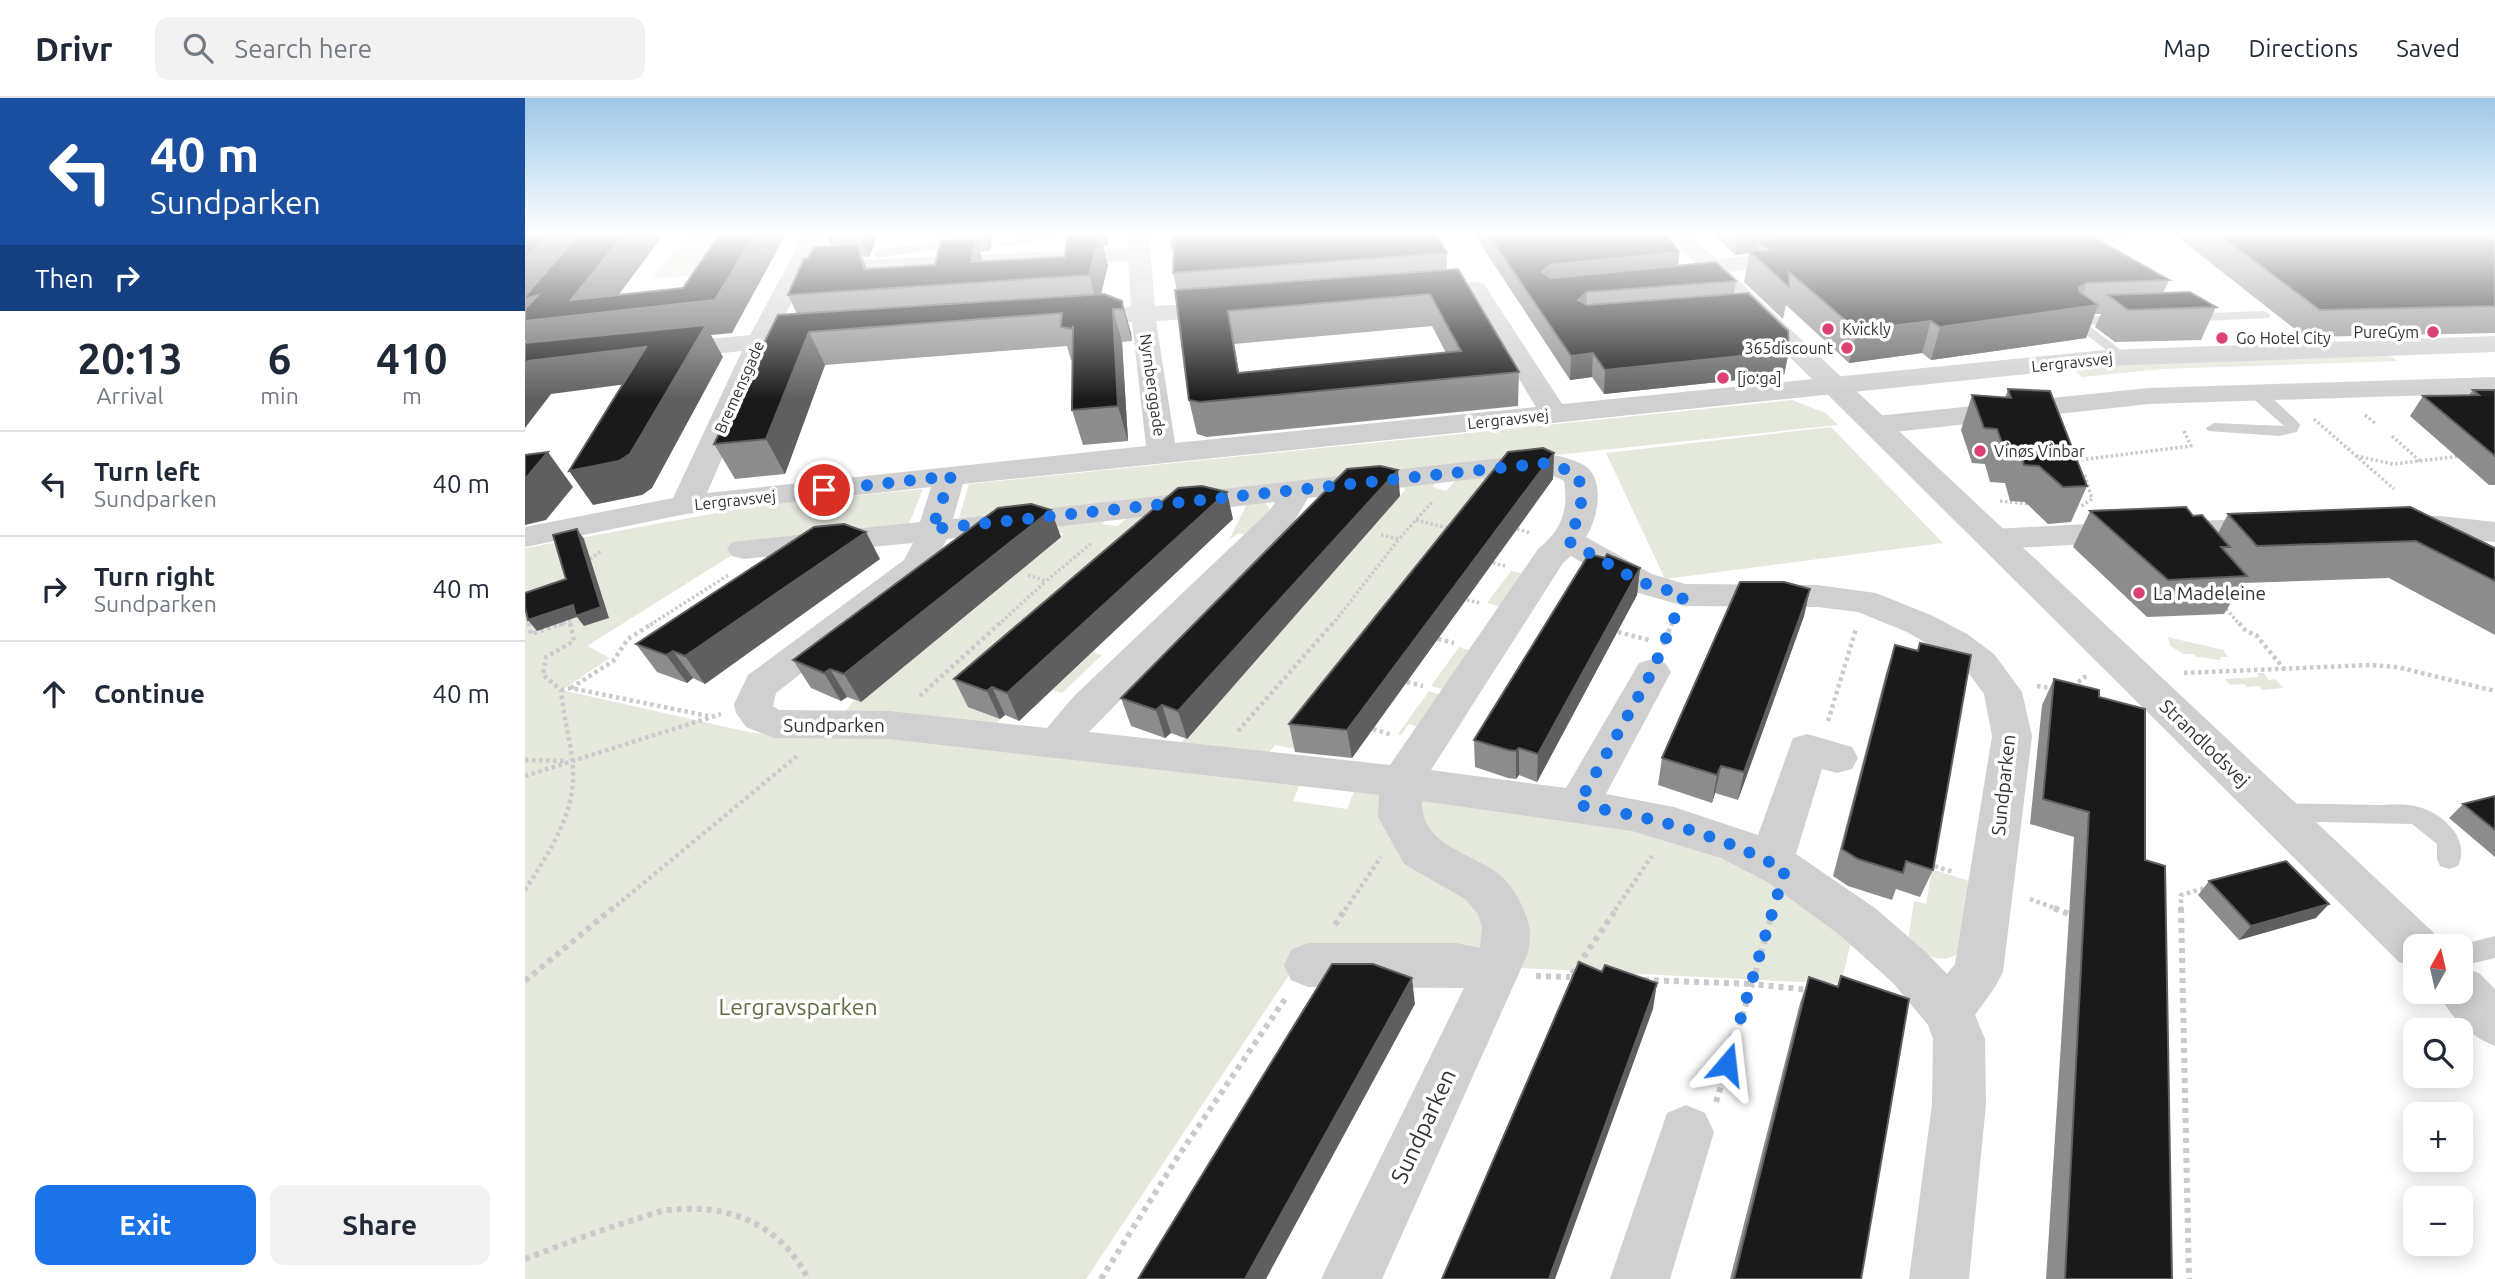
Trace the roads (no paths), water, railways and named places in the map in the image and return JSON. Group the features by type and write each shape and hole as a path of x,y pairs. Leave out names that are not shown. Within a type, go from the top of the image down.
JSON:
{"street":[{"name":"Bremensgade","path":"686,505 761,340 788,289"},
{"name":"Nyrnberggade","path":"1142,289 1162,453"},
{"path":"1399,296 1438,289"},
{"path":"1470,289 1555,414"},
{"name":"Strandlodsvej","path":"1726,289 1745,309 1836,386 2403,934"},
{"path":"1051,320 1249,308"},
{"path":"636,354 843,334"},
{"name":"Lergravsvej","path":"525,537 686,505 1162,453 2121,357 2495,344"},
{"path":"1876,425 2149,396 2495,385"},
{"path":"744,548 850,540 1546,463 1576,473 1583,495 1578,519 1568,541 1550,556 1401,782"},
{"path":"932,529 951,476"},
{"path":"1058,742 1088,706 1283,515 1297,490"},
{"path":"2367,527 2440,526 2495,531"},
{"path":"1993,539 2187,541 2299,528"},
{"name":"Sundparken","path":"932,529 928,551 916,567 774,673 754,696 753,707 759,718 774,724 889,725 1401,782 1578,805 1674,824 1737,845 1778,867 1858,922 1910,968 1948,1011 1959,1039 1959,1104 1939,1279"},
{"name":"Sundparken","path":"1568,541 1640,582 1684,595 1817,596 1864,600 1895,611 1954,643 1981,663 2003,692 2012,736 1978,972 1948,1011"},
{"path":"1578,805 1652,672"},
{"path":"1778,867 1807,749 1828,755"},
{"name":"Sundparken","path":"1351,1279 1504,953 1506,927 1497,904 1481,886 1420,851 1400,817 1401,782"},
{"path":"1308,965 1456,964 1496,974"},
{"path":"2473,1001 2495,1023"},
{"path":"1640,1279 1686,1132"}],"lane":[{"path":"2166,318 2264,315"},
{"path":"2121,357 2075,321 2140,319"},
{"path":"2214,428 2279,431 2291,429 2292,425 2253,391"},
{"path":"2440,526 2468,550"},
{"path":"2276,812 2416,815 2434,825 2449,841 2449,859"},
{"path":"2473,953 2495,947"}],"place":[{"name":"Kvickly","path":"1828,329"},
{"name":"PureGym","path":"2433,332"},
{"name":"Go Hotel City","path":"2222,338"},
{"name":"365discount","path":"1847,348"},
{"name":"[jo:ga]","path":"1723,378"},
{"name":"Vinøs Vinbar","path":"1980,451"},
{"name":"La Madeleine","path":"2139,593"}],"park label":[{"name":"Lergravsparken","path":"798,1006"}]}
